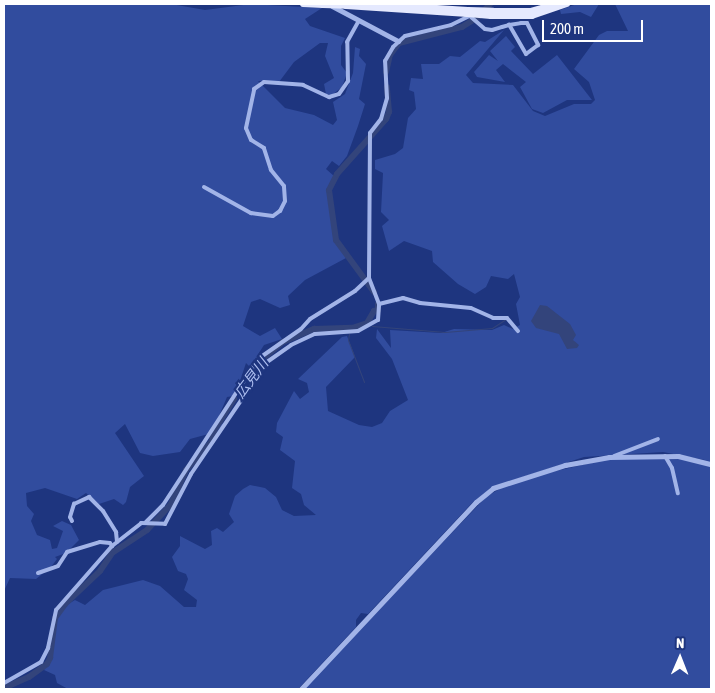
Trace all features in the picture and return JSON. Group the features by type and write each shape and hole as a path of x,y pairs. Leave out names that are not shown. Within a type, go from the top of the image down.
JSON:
{"main road":[{"path":"303,4 326,4 470,15 531,11 555,4"},
{"path":"375,4 470,15"},
{"path":"492,14 532,16 567,4"}],"street":[{"path":"326,4 398,41"},
{"path":"146,522 156,525 166,522 186,482 253,380 271,358 304,338 368,328 379,318 379,304 367,280 370,133 385,108 385,61 398,41 404,36 470,15 484,4"},
{"path":"470,15 476,24 492,30 509,25 526,23 538,45 526,54 509,25"},
{"path":"204,187 251,213 273,216 280,211 285,201 284,186 271,170 264,148 251,140 246,128 254,89 264,82 303,85 329,97 339,94 348,81 348,42 358,22"},
{"path":"4,683 41,662 48,648 56,610 112,546 146,522 163,505 250,368 274,345 301,330 310,319 367,280"},
{"path":"379,304 402,298 420,303 471,308 493,318 508,319 518,331"},
{"path":"301,330 304,338"},
{"path":"301,689 484,495 540,472 609,457 658,439"},
{"path":"609,457 664,455 688,457 711,464"},
{"path":"664,455 672,468 678,493"},
{"path":"72,521 70,517 74,504 89,497 104,511 117,542"},
{"path":"38,573 58,566 67,552 100,542 110,543 112,546"}],"shaded area":[{"path":"4,4 171,4 205,10 251,4 322,8 305,19 310,26 345,38 341,46 341,65 347,73 342,87 332,95 326,94 324,84 334,78 325,56 328,43 320,43 294,62 279,82 258,81 285,108 314,115 333,125 337,120 333,102 345,94 353,73 355,47 360,49 359,56 366,64 359,99 365,104 347,156 339,166 332,161 326,169 334,176 328,189 335,240 346,258 305,280 288,296 290,305 280,308 260,299 251,302 243,326 260,336 275,328 282,339 264,345 250,367 246,363 240,381 235,383 238,386 233,396 227,397 219,416 223,425 216,432 190,439 180,452 153,456 140,453 125,424 115,433 144,476 130,487 126,502 123,505 114,499 99,504 86,493 77,499 45,488 26,493 27,506 34,514 31,521 37,535 50,540 52,549 57,548 63,531 53,526 62,521 71,525 79,540 66,553 55,557 57,559 51,567 36,579 10,578 4,591"},
{"path":"577,4 599,4 591,17 580,12 561,14 560,10"},
{"path":"615,4 711,4 711,689 303,689 487,496 516,480 613,458 678,457 710,461 663,452 584,457 492,487 472,503 368,614 361,613 356,620 356,627 298,689 68,689 57,683 55,675 44,670 52,656 57,620 65,606 75,600 85,605 103,590 143,580 160,586 184,607 196,607 197,600 184,590 188,579 186,574 178,571 172,557 180,546 180,536 205,549 212,545 211,531 217,528 223,532 234,522 229,514 235,496 243,489 250,485 265,488 276,497 282,510 294,516 316,515 304,505 301,494 292,488 295,461 280,450 283,437 276,432 277,423 294,391 300,399 309,392 307,383 298,379 342,337 347,336 355,357 326,387 328,411 359,425 372,427 382,423 390,411 408,400 392,359 376,338 377,329 391,348 390,330 441,333 454,329 492,330 504,325 513,329 520,325 516,304 520,297 514,274 508,279 491,276 486,287 475,294 458,284 433,262 432,251 404,241 389,251 382,226 389,220 381,212 383,173 375,169 375,160 395,154 403,148 408,118 416,109 414,92 409,90 411,78 423,79 421,64 439,64 450,56 460,57 480,41 485,42 504,30 466,75 473,83 513,85 533,111 545,116 574,104 591,104 595,100 589,82 574,69 599,35 607,31 628,31"},
{"path":"506,36 515,47 511,51 533,74 557,55 592,100 567,100 543,113 532,109 520,87 526,82 503,64 496,70 505,82 477,77 474,72 489,55 498,61 490,51"},
{"path":"540,305 547,306 570,324 576,335 573,340 579,345 577,348 567,349 559,334 536,328 531,321"}],"waterway":[{"name":"広見川","path":"386,72 390,55 399,43 462,27 478,17 490,4"},
{"name":"広見川","path":"374,292 336,240 329,190 337,174 386,119 389,112 387,87"},
{"name":"広見川","path":"248,376 259,362 283,342 314,329 352,328 367,323 374,311 378,310 378,304"},
{"path":"372,326 445,332 492,328 506,319"},
{"path":"349,334 348,340 364,382"},
{"name":"広見川","path":"4,688 29,677 47,664 50,658 55,618 65,604 100,571 112,553 147,530 171,504 186,470 212,441 214,431 234,399"}]}
